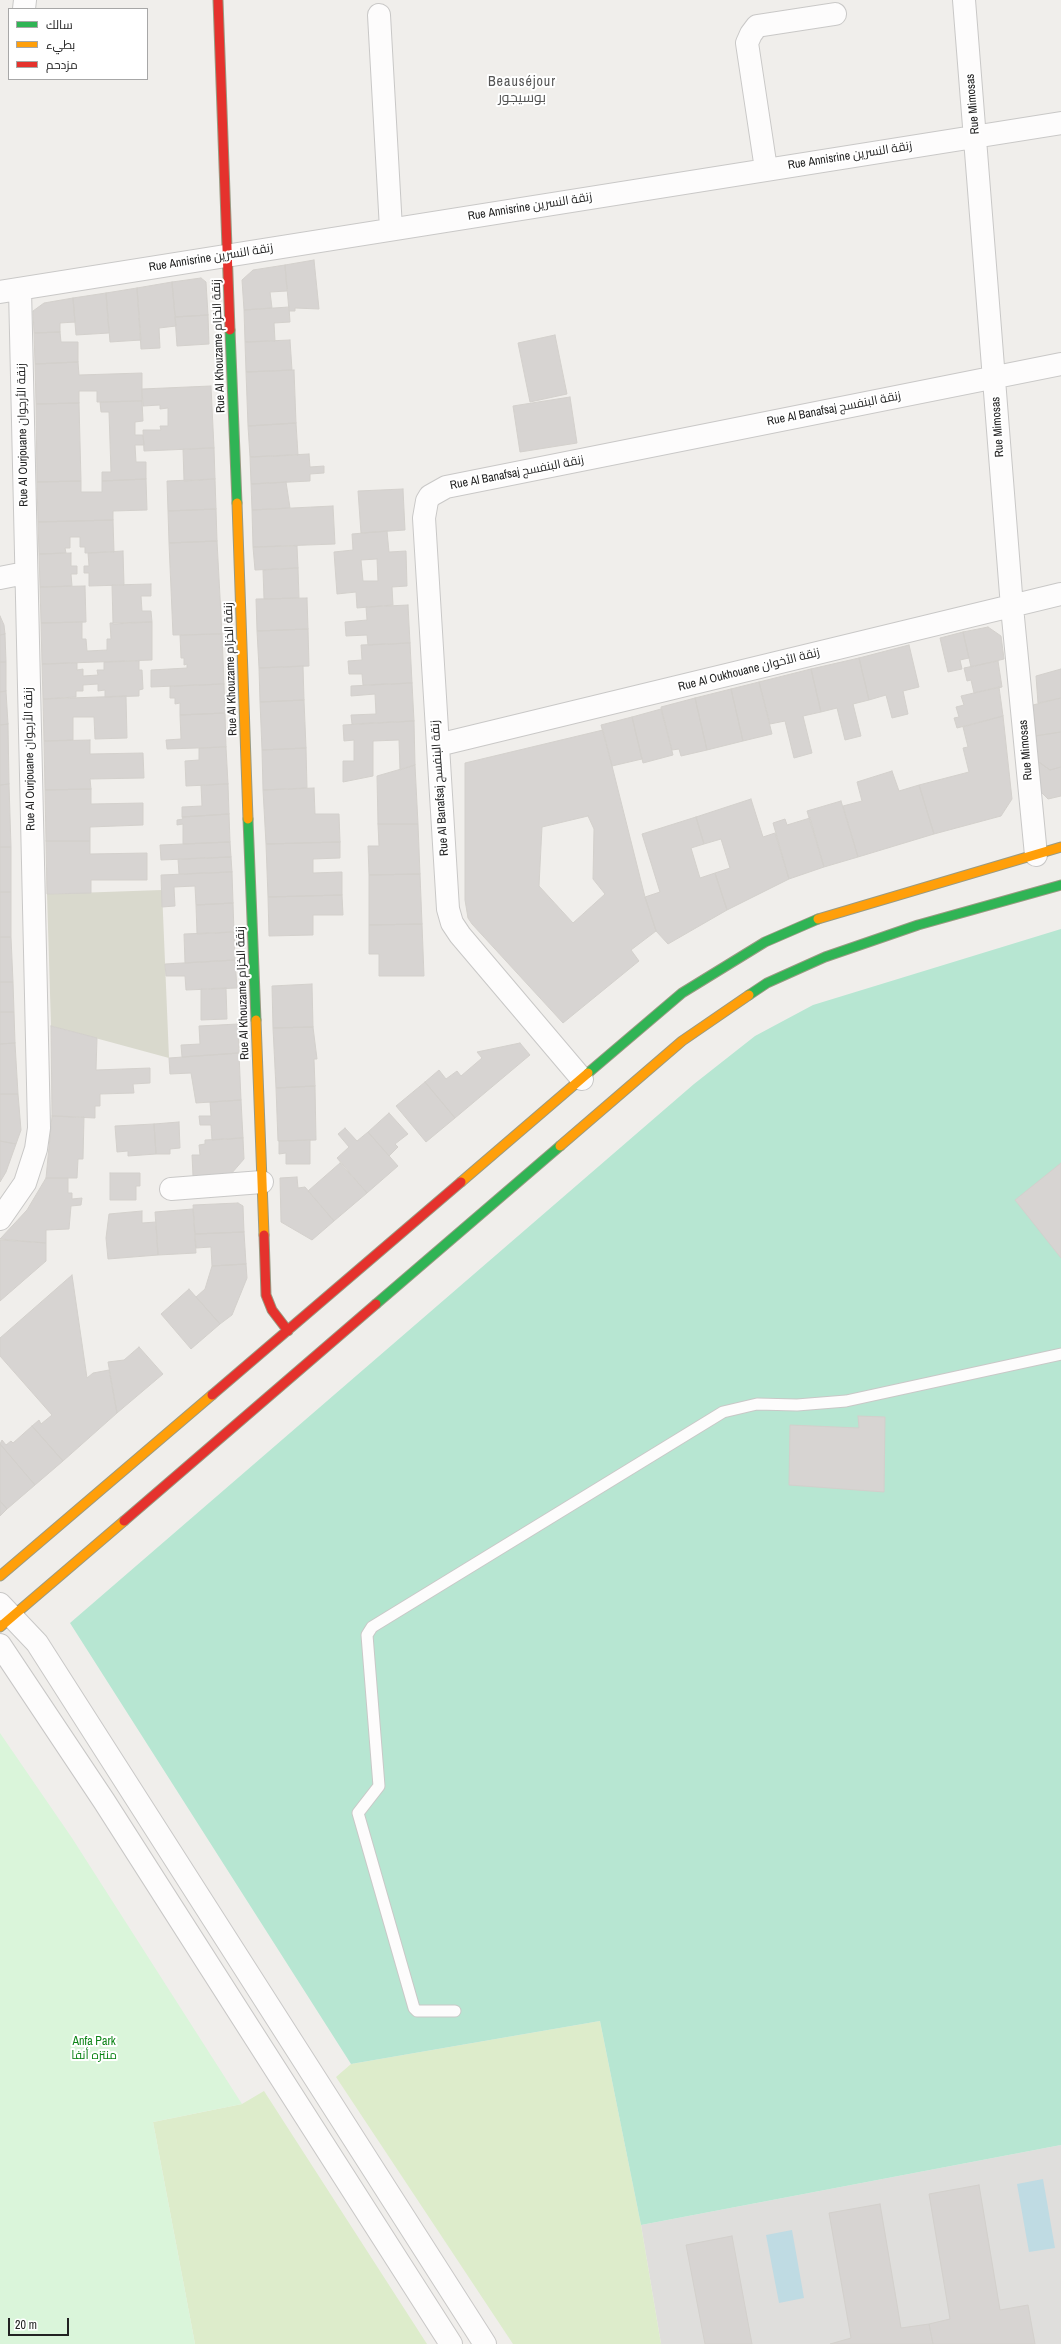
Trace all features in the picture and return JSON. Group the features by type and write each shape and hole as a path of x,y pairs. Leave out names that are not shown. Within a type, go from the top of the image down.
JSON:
{"main road":[{"name":"Rue Al Khouzame زنقة الخزام","path":"218,0 266,1295 272,1310 288,1331"},
{"path":"0,1576 682,994 733,960 792,929 847,909 1061,847"},
{"path":"4,1616 676,1046 708,1021 767,983 825,957 918,926 1061,885"}],"street":[{"name":"Rue Mimosas","path":"964,0 1012,607 1036,855"},
{"path":"379,14 392,229"},
{"path":"766,170 747,43 757,26 835,14"},
{"name":"Rue Annisrine زنقة النسرين","path":"10,290 1061,123"},
{"name":"Rue Al Ourjouane زنقة الأرجوان","path":"0,1219 25,1183 34,1155 39,1128 25,573 10,290"},
{"name":"Rue Al Banafsaj زنقة البنفسج","path":"582,1079 460,935 452,923 447,893 424,518 427,501 438,491 462,484 1061,364"},
{"path":"0,578 25,573"},
{"name":"Rue Al Oukhouane زنقة الأخوان","path":"438,745 1061,594"},
{"path":"171,1189 262,1182"},
{"path":"4,1616 38,1643 485,2344"},
{"path":"0,1646 100,1795 451,2344"}],"lane":[{"path":"455,2011 417,2011 414,2008 358,1813 378,1786 368,1635 372,1627 644,1459 728,1410 757,1404 797,1405 846,1401 1061,1354"}],"shaded area":[{"path":"162,890 169,1058 51,1026 47,894"},
{"path":"1061,2145 1061,2344 661,2344 641,2225"}],"green space":[{"path":"1061,929 1061,2145 641,2225 600,2021 351,2064 70,1623 694,1084 755,1036 813,1005"},
{"name":"Anfa Park منتزه أنفا","path":"0,1733 72,1838 242,2104 153,2122 195,2344 0,2344"},
{"path":"600,2021 641,2225 661,2344 513,2344 336,2077 351,2064"},
{"path":"264,2091 427,2344 195,2344 153,2122 242,2104"}],"water":[{"path":"1043,2179 1055,2248 1029,2252 1017,2184"},
{"path":"792,2230 804,2298 779,2303 766,2235"}],"building":[{"path":"314,260 319,309 295,308 295,311 289,311 285,265"},
{"path":"285,265 287,291 270,292 272,308 244,310 242,280 253,270"},
{"path":"201,278 206,282 208,315 175,317 172,282"},
{"path":"172,282 176,326 159,328 160,348 141,349 137,288"},
{"path":"137,288 141,340 110,342 106,293"},
{"path":"106,293 109,333 76,335 73,298"},
{"path":"73,298 75,322 60,323 60,332 34,333 33,311 44,303"},
{"path":"289,307 290,322 274,323 275,341 245,342 244,310"},
{"path":"208,315 209,344 177,346 175,317"},
{"path":"60,332 61,342 78,342 78,362 35,364 34,333"},
{"path":"555,335 567,394 530,402 518,343"},
{"path":"290,340 292,370 246,372 245,342"},
{"path":"78,362 79,375 142,373 142,401 97,402 97,391 79,391 79,403 36,404 35,364"},
{"path":"294,370 296,423 248,426 246,372"},
{"path":"211,386 214,448 144,451 143,430 161,430 160,426 168,426 168,408 160,409 160,405 143,406 142,389"},
{"path":"570,397 577,443 520,452 513,406"},
{"path":"142,401 143,421 135,422 135,435 143,435 144,445 135,445 136,462 146,462 146,479 102,481 102,472 111,472 109,412 101,412 100,402"},
{"path":"79,403 81,481 37,482 36,404"},
{"path":"296,423 298,455 250,457 248,426"},
{"path":"214,448 215,479 184,481 183,449"},
{"path":"309,454 310,467 324,466 324,473 310,474 310,481 251,484 250,457"},
{"path":"146,479 147,510 113,511 113,520 38,522 37,482 81,481 81,492 102,492 102,481"},
{"path":"215,479 216,509 168,511 167,481"},
{"path":"286,482 290,508 252,510 251,484"},
{"path":"403,489 405,530 361,533 358,491"},
{"path":"333,506 335,544 253,547 252,510"},
{"path":"216,509 217,541 169,543 168,511"},
{"path":"113,520 114,552 85,553 85,547 80,547 80,537 70,537 70,548 65,548 66,553 39,554 38,522"},
{"path":"387,531 389,552 406,551 407,586 392,587 393,605 357,608 356,592 337,594 334,552 353,550 352,534","holes":["377,559 378,581 363,581 361,560"]},
{"path":"217,541 222,634 173,635 169,543"},
{"path":"297,546 298,568 255,570 253,547"},
{"path":"123,551 124,585 89,586 89,573 84,573 84,566 89,566 88,553"},
{"path":"71,553 71,566 77,566 77,574 71,574 72,586 40,587 39,554"},
{"path":"298,568 299,598 264,599 263,570"},
{"path":"151,584 151,596 141,596 142,611 151,611 152,622 113,624 112,585"},
{"path":"85,586 86,622 41,623 40,587"},
{"path":"307,598 308,629 257,631 256,599"},
{"path":"408,605 410,643 368,645 367,635 346,636 345,622 367,620 366,607"},
{"path":"0,616 4,625 5,634 0,635"},
{"path":"82,622 82,639 86,639 87,651 107,650 107,639 111,639 110,623 152,622 152,660 42,664 41,623"},
{"path":"988,627 1001,636 1004,659 971,667 963,632"},
{"path":"308,629 309,666 259,668 257,631"},
{"path":"963,632 969,658 960,660 962,669 948,672 940,638"},
{"path":"5,634 6,662 0,662 0,635"},
{"path":"222,634 224,684 151,687 151,670 187,668 187,664 184,665 184,658 181,658 180,635"},
{"path":"410,643 412,683 363,685 362,674 349,674 348,661 362,660 361,645"},
{"path":"909,645 919,687 903,691 908,714 892,718 886,695 869,700 859,658"},
{"path":"859,658 869,700 853,704 861,736 845,740 837,708 821,712 811,669"},
{"path":"139,661 139,670 142,670 143,689 139,690 139,696 105,697 105,690 98,691 98,684 83,685 83,691 76,691 76,697 43,699 42,664 77,663 77,670 83,669 83,676 98,675 97,670 104,670 104,662"},
{"path":"998,661 1002,687 974,693 971,680 967,681 964,668"},
{"path":"0,662 6,662 6,691 0,692"},
{"path":"303,666 304,700 260,702 259,668"},
{"path":"811,669 821,712 803,716 812,753 794,758 785,721 770,724 759,682"},
{"path":"1061,669 1061,698 1038,703 1036,676"},
{"path":"759,682 772,734 743,741 731,689"},
{"path":"412,683 414,721 352,724 351,715 376,714 375,694 351,696 351,686"},
{"path":"224,684 225,713 180,715 180,703 175,704 175,698 170,698 170,686"},
{"path":"999,687 1003,716 957,728 954,718 959,717 956,707 964,705 961,696"},
{"path":"731,689 743,741 707,750 695,698"},
{"path":"6,691 8,724 0,725 0,692"},
{"path":"126,696 127,738 95,739 94,717 73,717 73,740 44,741 43,699"},
{"path":"695,698 707,750 681,756 679,749 672,750 661,707"},
{"path":"1061,698 1061,732 1035,736 1033,705"},
{"path":"304,700 306,748 262,750 260,702"},
{"path":"661,709 673,755 643,763 632,717"},
{"path":"225,713 226,747 167,749 166,740 181,739 180,715"},
{"path":"1003,716 1012,799 1001,816 934,834 919,785 969,772 963,748 968,747 963,727"},
{"path":"632,717 642,759 612,766 601,725"},
{"path":"414,721 415,765 400,770 399,740 373,741 373,776 343,782 343,761 354,761 354,740 344,741 343,725"},
{"path":"8,724 9,784 0,785 0,725"},
{"path":"603,730 645,897 656,931 631,950 639,961 563,1023 468,918 465,900 465,763","holes":["588,816 594,829 593,879 605,894 573,923 539,886 542,827"]},
{"path":"1061,732 1061,767 1050,770 1036,760 1035,736"},
{"path":"90,740 90,754 143,753 144,778 90,779 91,789 45,790 44,741"},
{"path":"226,747 228,784 186,786 185,761 199,760 199,748"},
{"path":"306,748 307,788 263,790 262,750"},
{"path":"1036,760 1050,770 1061,767 1061,796 1048,799 1039,790"},
{"path":"415,765 418,824 378,824 377,776"},
{"path":"892,771 899,791 919,785 934,834 858,857 843,806 862,801 857,782"},
{"path":"9,784 11,847 0,847 0,785"},
{"path":"228,784 229,814 182,817 182,807 202,806 201,785"},
{"path":"314,788 315,814 339,814 340,842 266,844 263,790"},
{"path":"91,789 91,804 143,803 143,825 90,827 90,841 46,841 45,790"},
{"path":"751,799 763,837 775,833 789,879 727,910 715,873 730,868 721,839 704,844 696,817"},
{"path":"841,801 858,857 824,867 807,811"},
{"path":"229,814 230,842 183,844 183,824 177,825 177,820 183,819 182,817"},
{"path":"696,817 704,844 691,848 700,878 715,873 727,910 668,944 656,931 645,897 660,892 642,834"},
{"path":"810,818 824,867 789,879 773,823 785,819 787,825"},
{"path":"378,824 418,824 420,874 369,875 368,846 379,846"},
{"path":"46,841 90,841 90,854 147,853 147,880 91,880 91,893 47,894"},
{"path":"230,842 231,857 161,860 160,845"},
{"path":"340,842 340,858 313,859 313,873 342,872 342,895 268,897 266,844"},
{"path":"0,847 11,847 11,892 0,892"},
{"path":"231,857 232,872 179,874 178,859"},
{"path":"232,872 233,903 196,905 195,886 174,887 175,906 162,907 161,875"},
{"path":"420,874 422,924 369,925 369,875"},
{"path":"0,892 11,892 11,937 0,937"},
{"path":"342,895 343,915 313,915 313,935 269,936 268,897"},
{"path":"233,903 234,932 197,934 196,905"},
{"path":"422,924 424,976 379,976 379,954 369,954 369,925"},
{"path":"234,932 235,960 185,963 184,934"},
{"path":"0,937 11,937 13,982 0,982"},
{"path":"235,960 237,988 186,990 185,976 166,976 165,964"},
{"path":"0,982 13,982 14,1012 0,1012"},
{"path":"312,984 313,1027 273,1028 272,986"},
{"path":"226,988 227,1019 201,1020 201,989"},
{"path":"0,1012 14,1012 15,1043 0,1044"},
{"path":"238,1024 239,1053 182,1057 181,1045 200,1044 199,1026"},
{"path":"51,1026 97,1038 96,1070 150,1068 150,1083 133,1084 134,1093 100,1094 100,1106 95,1106 95,1118 52,1116"},
{"path":"313,1027 317,1059 314,1059 315,1086 276,1088 273,1028"},
{"path":"15,1043 18,1094 0,1094 0,1044"},
{"path":"520,1043 530,1055 455,1118 425,1082 439,1070 446,1079 457,1071 461,1076 482,1058 477,1052"},
{"path":"239,1053 241,1100 196,1103 191,1073 170,1074 169,1058"},
{"path":"425,1082 455,1118 426,1142 396,1106"},
{"path":"315,1086 316,1140 278,1141 276,1088"},
{"path":"0,1094 18,1094 21,1130 16,1144 0,1141"},
{"path":"241,1100 243,1138 212,1140 211,1125 200,1125 199,1116 211,1116 210,1102"},
{"path":"389,1113 408,1134 395,1144 398,1147 389,1156 368,1132"},
{"path":"52,1116 84,1117 83,1159 78,1159 77,1178 46,1178"},
{"path":"179,1122 180,1148 170,1149 170,1154 156,1154 154,1124"},
{"path":"154,1124 156,1154 128,1156 128,1151 117,1152 115,1126"},
{"path":"345,1128 357,1141 368,1132 398,1166 367,1193 337,1158 349,1147 338,1134"},
{"path":"243,1138 244,1159 231,1174 193,1176 192,1155 200,1155 199,1145 205,1144 205,1140"},
{"path":"310,1140 310,1164 286,1164 286,1153 279,1154 279,1141"},
{"path":"0,1141 16,1144 6,1172 0,1182"},
{"path":"340,1163 367,1193 334,1221 308,1191"},
{"path":"1061,1163 1061,1258 1015,1200"},
{"path":"110,1173 140,1173 140,1186 136,1186 136,1200 110,1200"},
{"path":"297,1177 298,1188 305,1187 334,1221 312,1240 281,1222 280,1178"},
{"path":"46,1178 68,1178 68,1193 72,1193 72,1199 82,1198 81,1205 71,1206 69,1229 46,1230 46,1243 0,1239 27,1210"},
{"path":"238,1203 243,1206 244,1232 195,1234 193,1205"},
{"path":"193,1209 196,1253 158,1255 155,1212"},
{"path":"142,1211 142,1223 156,1222 158,1255 108,1259 106,1238 109,1214"},
{"path":"244,1232 246,1264 212,1266 211,1247 196,1248 195,1234"},
{"path":"0,1240 46,1243 46,1261 0,1301"},
{"path":"246,1264 247,1278 232,1315 220,1324 196,1297 205,1289 212,1266"},
{"path":"72,1275 87,1378 93,1373 109,1370 117,1413 63,1461 32,1426 39,1420 41,1424 52,1415 0,1356 0,1338"},
{"path":"189,1289 220,1324 191,1349 161,1314"},
{"path":"139,1347 163,1374 117,1413 108,1362 124,1360"},
{"path":"858,1416 885,1417 884,1492 789,1485 790,1425 859,1428"},
{"path":"32,1426 63,1461 35,1485 0,1444 2,1440 6,1445 11,1441 13,1443"},
{"path":"0,1444 35,1485 7,1509 0,1501"},
{"path":"0,1501 7,1509 0,1516"},
{"path":"979,2185 1000,2310 1028,2305 1035,2344 933,2344 929,2324 950,2319 929,2194"},
{"path":"880,2204 901,2328 929,2324 933,2344 830,2344 851,2338 829,2213"},
{"path":"732,2236 752,2344 705,2344 686,2245"}],"traffic: fast":[{"path":"230,330 237,503"},
{"path":"248,819 256,1020"},
{"path":"749,995 767,983 825,957 918,925 1061,885"},
{"path":"588,1073 682,993 765,942 818,919"},
{"path":"376,1304 560,1146"}],"traffic: slow":[{"path":"237,503 248,819"},
{"path":"818,919 1061,847"},
{"path":"560,1146 682,1041 749,995"},
{"path":"256,1020 264,1235"},
{"path":"461,1182 588,1073"},
{"path":"0,1576 212,1395"},
{"path":"0,1627 124,1521"}],"traffic: jam":[{"path":"218,0 230,330"},
{"path":"212,1395 461,1182"},
{"path":"264,1235 266,1295 272,1310 288,1331"},
{"path":"124,1521 376,1304"}],"district":[{"name":"Beauséjour بوسيجور","path":"522,90"}]}
